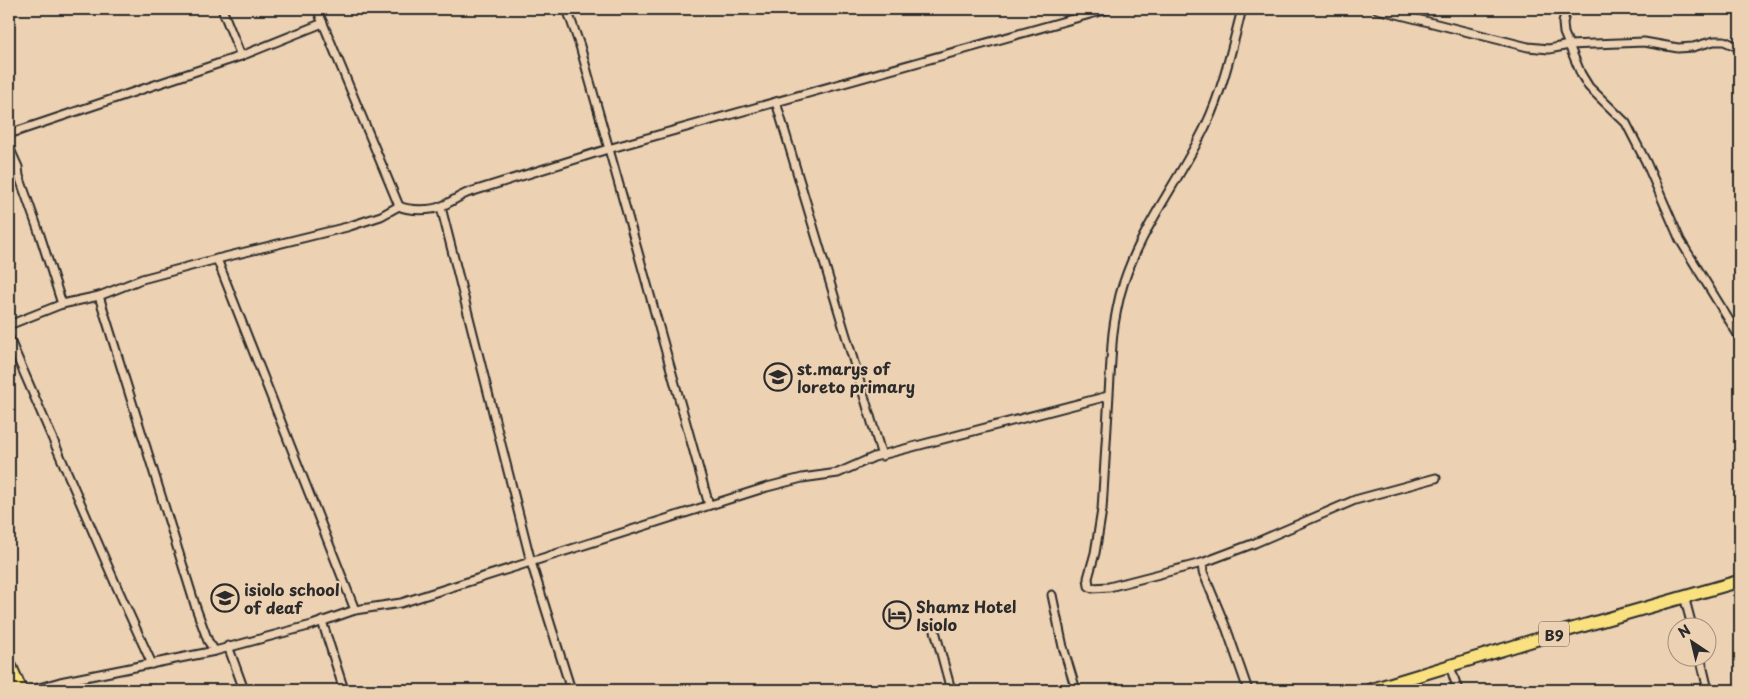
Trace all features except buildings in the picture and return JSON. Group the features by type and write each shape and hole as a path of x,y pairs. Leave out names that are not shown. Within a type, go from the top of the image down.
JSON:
{"highway":[{"name":"B9","path":"1370,690 1740,581"},
{"path":"9,663 21,690"}],"street":[{"path":"222,9 241,56"},
{"path":"317,9 399,206 401,208 417,209 441,207 454,198 467,193 608,149 1108,9"},
{"path":"567,9 580,46 709,505"},
{"path":"1242,9 1231,51 1206,125 1148,229 1120,293 1114,320 1102,510 1095,553 1088,578 1089,586 1092,588 1109,587 1202,563 1264,540 1355,500 1436,478"},
{"path":"1377,9 1528,47 1548,49 1569,45 1644,42 1678,48 1693,47 1714,41 1724,41 1740,48"},
{"path":"1566,9 1563,23 1564,33 1581,74 1589,87 1626,123 1646,162 1680,240 1740,338"},
{"path":"9,134 241,56 323,23"},
{"path":"776,102 882,456"},
{"path":"9,147 18,167 19,176 62,304"},
{"path":"9,325 62,304 99,296 142,280 216,259 346,227 381,216 399,206"},
{"path":"441,207 531,562 571,690"},
{"path":"216,259 355,610"},
{"path":"99,296 196,608 208,641 215,651"},
{"path":"9,338 116,586 152,664"},
{"path":"32,690 60,682 215,651 355,610 401,604 789,481 838,473 858,463 882,456 1108,396"},
{"path":"1202,563 1203,572 1230,637 1248,690"},
{"path":"1052,595 1063,647 1076,690"},
{"path":"1684,596 1689,616"},
{"path":"322,621 344,690"},
{"path":"934,628 951,690"},
{"path":"228,646 244,690"},
{"path":"1450,666 1458,690"},
{"path":"1702,666 1708,690"}],"place":[{"name":"st.marys of loreto primary","path":"778,377"},
{"name":"isiolo school of deaf","path":"225,598"},
{"name":"Shamz Hotel Isiolo","path":"897,615"}]}
